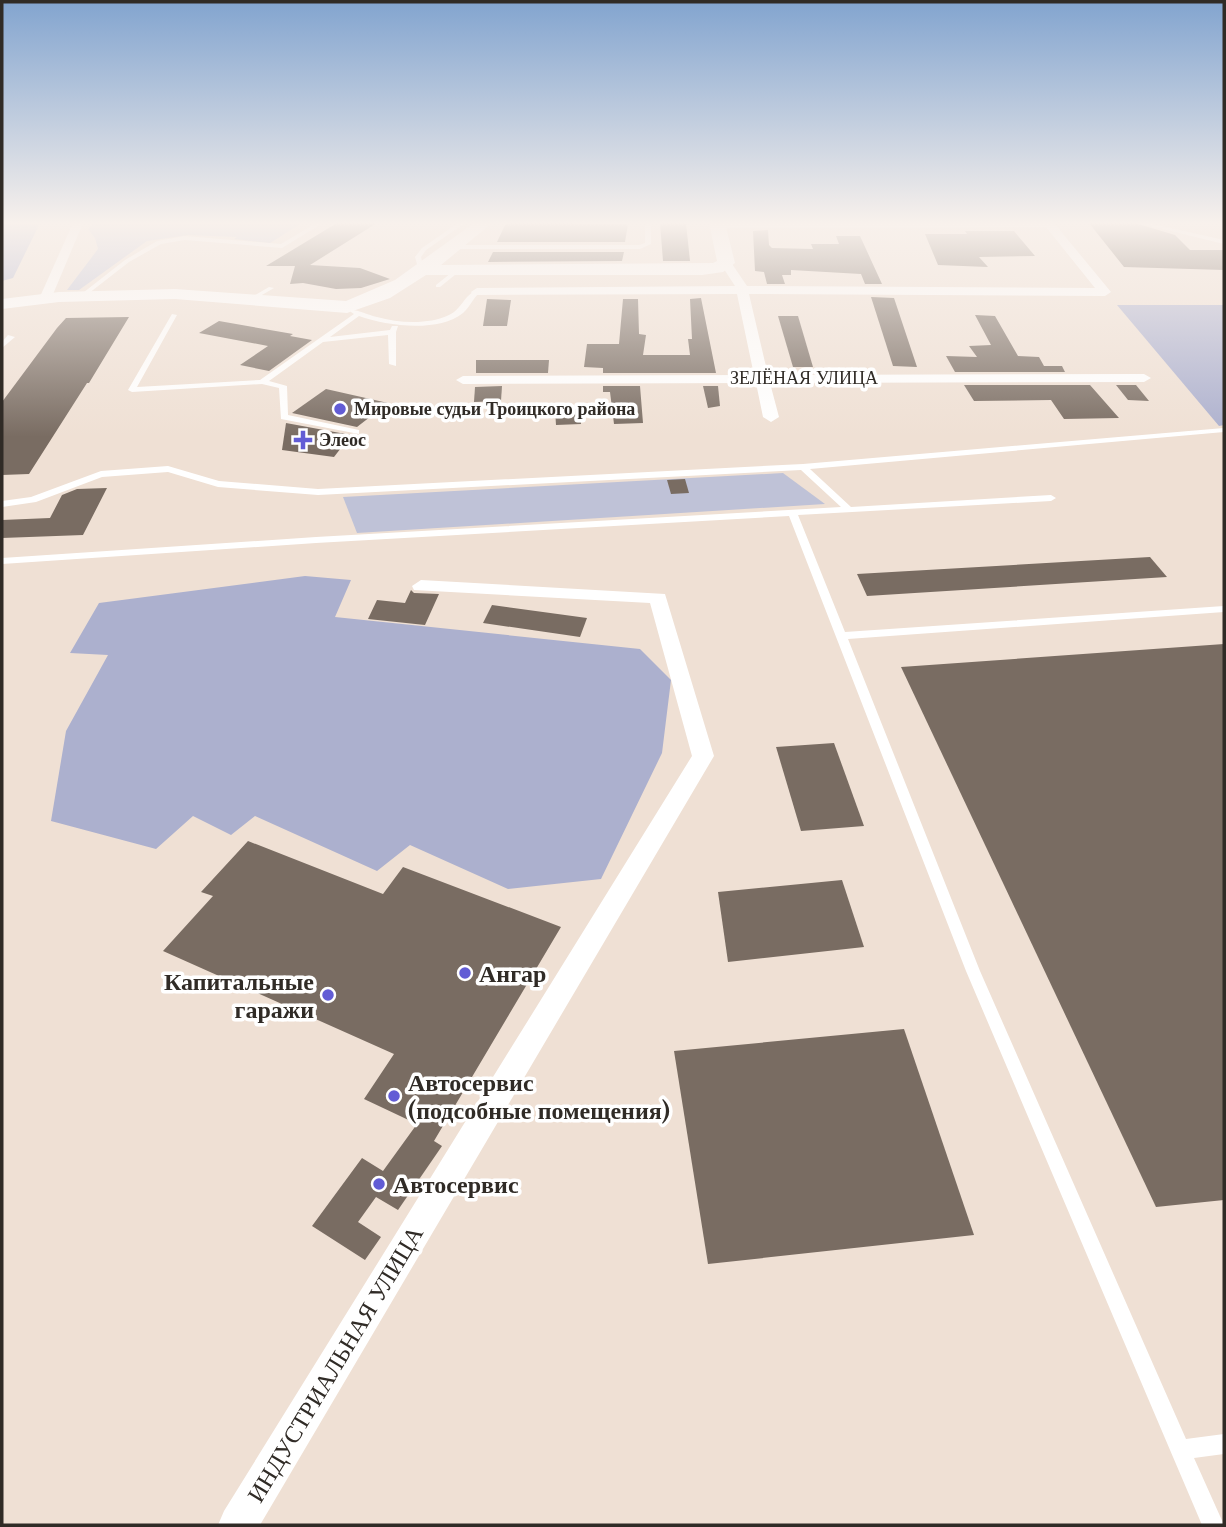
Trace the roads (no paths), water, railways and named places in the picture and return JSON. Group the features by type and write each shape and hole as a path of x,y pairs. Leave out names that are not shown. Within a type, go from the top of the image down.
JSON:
{"main road":[{"path":"2,304 82,296 163,294"},
{"path":"180,294 253,298 353,310 379,294"}],"street":[{"path":"45,299 47,294"},
{"path":"743,294 771,417"},
{"name":"ЗЕЛЁНАЯ УЛИЦА","path":"463,380 761,377 1144,378"},
{"name":"ИНДУСТРИАЛЬНАЯ УЛИЦА","path":"238,1525 489,1105 703,756 658,598 421,586"}],"lane":[{"path":"253,298 260,294"},
{"path":"262,382 320,340 353,310 400,323 424,324 453,316 463,310 472,294"},
{"path":"174,315 132,390 262,382 283,386 284,417 356,432"},
{"path":"320,340 392,332 400,323"},
{"path":"392,332 393,364"},
{"path":"2,337 11,337 2,346"},
{"path":"2,504 33,500 101,474 168,469 218,484 318,492 803,467 1224,430"},
{"path":"803,467 850,511"},
{"path":"2,561 302,540 1051,498"},
{"path":"793,514 972,971 1213,1525"},
{"path":"841,636 1224,609"},
{"path":"1180,1450 1224,1444"}],"place":[{"name":"Мировые судьи Троицкого района","path":"340,409"},
{"name":"Элеос","path":"303,440"},
{"name":"Ангар","path":"465,973"},
{"name":"Капитальные гаражи","path":"328,995"},
{"name":"Автосервис (подсобные помещения)","path":"394,1096"},
{"name":"Автосервис","path":"379,1184"}]}
